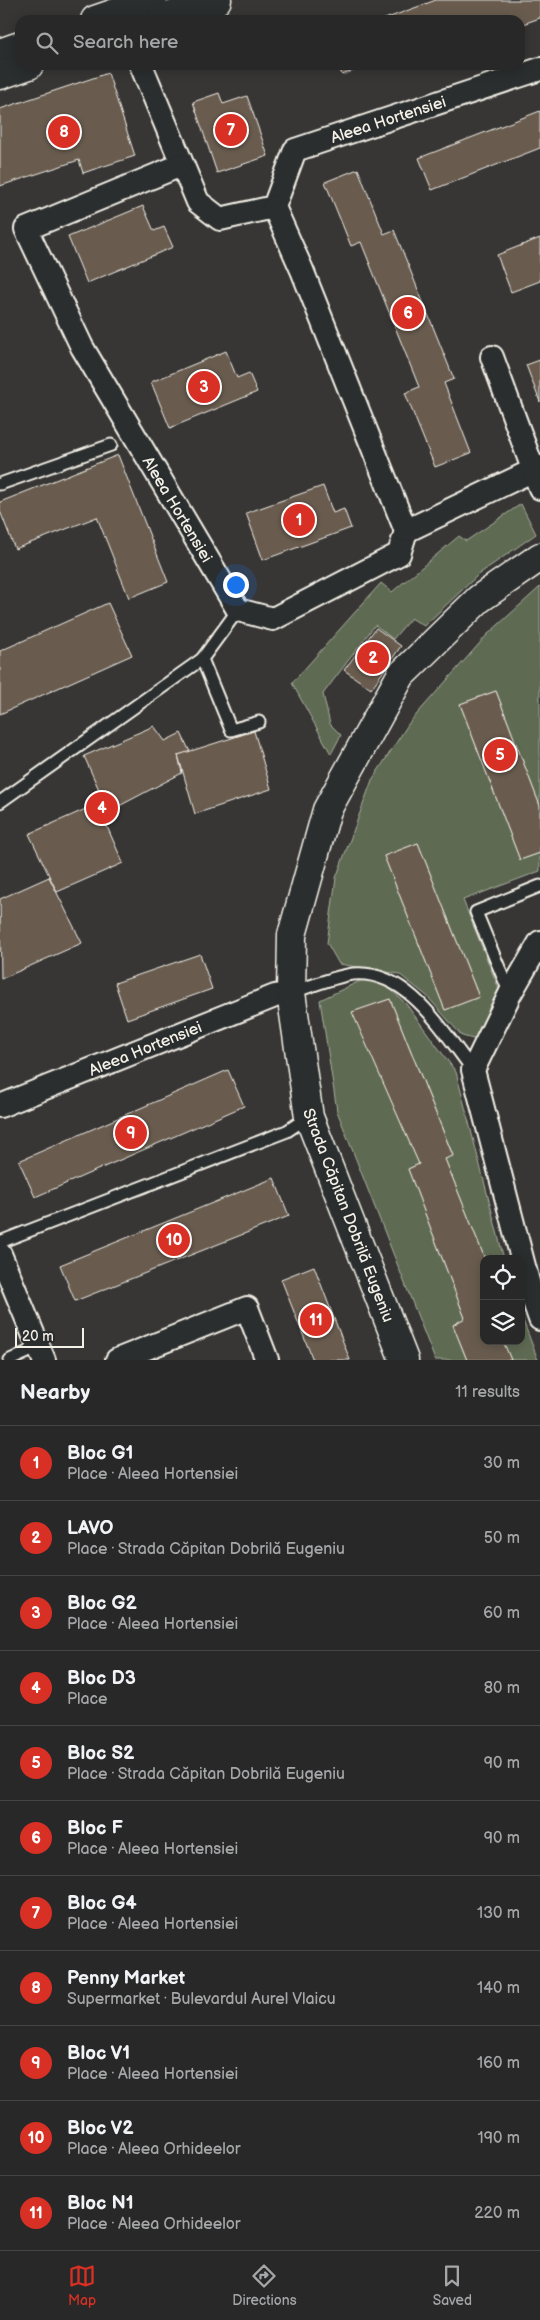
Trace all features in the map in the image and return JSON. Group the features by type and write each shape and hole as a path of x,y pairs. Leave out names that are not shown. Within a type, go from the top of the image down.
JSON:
{"street":[{"path":"110,15 153,0"},
{"path":"173,15 217,0"},
{"path":"0,54 15,48"},
{"name":"Aleea Hortensiei","path":"274,207 295,150 540,69"},
{"path":"0,75 15,70"},
{"path":"143,70 198,202 220,219 274,207 302,270 406,531 399,554 273,619 238,610"},
{"name":"Aleea Hortensiei","path":"181,165 26,229 82,347 238,610"},
{"path":"406,531 537,475 492,356"},
{"name":"Strada Căpitan Dobrilă Eugeniu","path":"404,1360 309,1117 291,993 292,935 327,810 374,720 401,675 479,599 540,556"},
{"path":"540,942 510,994 473,1070 531,1293 540,1319"},
{"name":"Aleea Hortensiei","path":"0,1106 275,996 291,993"},
{"path":"0,1254 42,1353"},
{"path":"117,1360 247,1308 266,1360"}],"lane":[{"path":"0,484 111,445"},
{"path":"0,801 202,659 238,610"},
{"path":"202,659 231,730 259,722"},
{"path":"510,994 476,912 540,886"},
{"path":"291,993 353,974 385,978 410,994 473,1070"},
{"path":"0,1242 287,1131 309,1117"},
{"path":"10,1360 42,1353"}],"green space":[{"path":"521,504 536,534 479,574 424,626 411,618 393,639 375,625 323,694 330,724 341,735 331,754 292,683 381,583 392,592 459,536 466,541"},
{"path":"540,587 540,806 496,691 460,704 520,860 540,853 540,871 463,900 499,989 482,1032 473,1039 462,1036 427,996 399,974 339,964 327,943 336,878 372,780 409,723 487,635","holes":["418,843 479,997 445,1010 384,856"]},
{"path":"362,980 383,982 406,1004 456,1072 503,1255 483,1255 445,1159 453,1155 390,999 353,1012 419,1164 408,1169 465,1318 453,1325 467,1360 435,1360 337,1111 320,1000"},
{"path":"525,1326 538,1360 511,1360 505,1345 525,1345"}],"building":[{"path":"436,0 540,0 540,18 525,23 525,15 396,15"},
{"path":"340,70 356,70 342,75"},
{"path":"108,73 135,156 83,173 79,160 0,186 0,109"},
{"path":"219,93 223,104 247,96 268,156 217,173 193,102"},
{"path":"540,111 540,148 432,190 419,158"},
{"path":"358,169 384,234 394,230 454,379 444,383 471,453 435,467 405,393 419,387 361,242 351,246 325,182"},
{"path":"143,206 154,231 164,227 173,247 87,283 68,237"},
{"path":"540,238 540,281 511,292 497,255"},
{"path":"226,351 237,378 249,373 257,392 170,428 151,382"},
{"path":"540,360 540,402 526,365"},
{"path":"118,455 168,582 129,598 97,517 15,549 0,511 0,502"},
{"path":"323,486 333,513 344,509 351,528 263,560 246,513"},
{"path":"108,603 132,655 0,714 0,651"},
{"path":"376,628 401,646 371,689 344,670"},
{"path":"496,691 540,806 540,853 520,860 460,704"},
{"path":"154,726 165,741 181,733 190,752 178,755 182,773 102,815 123,863 57,892 29,834 104,801 84,756"},
{"path":"254,731 271,789 195,814 178,755"},
{"path":"418,843 479,997 445,1010 384,856"},
{"path":"49,877 82,943 1,979 0,899"},
{"path":"200,954 212,989 127,1019 115,983"},
{"path":"390,999 453,1156 445,1159 483,1255 480,1255 480,1345 505,1345 511,1360 467,1360 453,1325 465,1318 408,1169 419,1164 352,1012"},
{"path":"228,1070 244,1106 35,1197 19,1161"},
{"path":"274,1178 289,1216 75,1301 60,1265"},
{"path":"314,1266 350,1360 313,1360 281,1279"}],"place":[{"name":"Bloc G4","path":"231,130"},
{"name":"Penny Market","path":"64,132"},
{"name":"Bloc F","path":"408,313"},
{"name":"Bloc G2","path":"204,387"},
{"name":"Bloc G1","path":"299,520"},
{"name":"LAVO","path":"373,658"},
{"name":"Bloc S2","path":"500,755"},
{"name":"Bloc D3","path":"102,808"},
{"name":"Bloc V1","path":"131,1133"},
{"name":"Bloc V2","path":"174,1240"},
{"name":"Bloc N1","path":"316,1320"}]}
